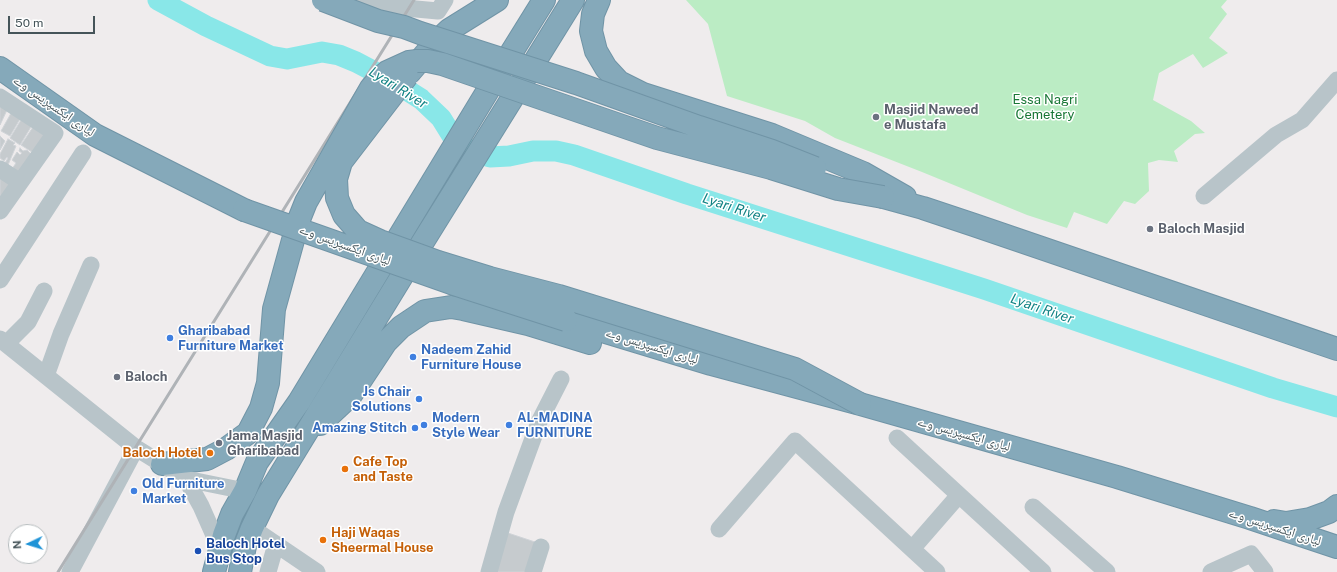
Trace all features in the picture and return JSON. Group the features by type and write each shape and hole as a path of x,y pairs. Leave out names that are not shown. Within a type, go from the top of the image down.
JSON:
{"highway":[{"path":"323,0 378,21 404,27 420,34 576,83 699,127 772,151 839,177 883,197"},
{"path":"497,0 449,30 433,45 407,76 341,162 336,179 337,198 344,215 358,231 380,241 438,262 581,303 795,369 860,404"},
{"path":"214,572 224,535 232,514 246,491 257,462 299,402 544,0"},
{"path":"240,572 245,546 268,494 572,0"},
{"path":"599,0 593,14 591,31 596,51 606,68 619,82 643,94 772,135 863,173 923,208"},
{"path":"257,462 261,408 268,383 274,309 298,222 306,202 320,176 375,83 387,72 409,62 428,61 442,64 657,138 771,168 838,189 883,197 923,208 1327,346 1337,354"},
{"name":"لیاری ایکسپریس وے","path":"0,68 95,135 244,210 451,283 559,317 712,364 860,404 1117,478 1250,518 1337,547"},
{"path":"300,442 351,395 386,342 401,327 425,312 450,307 528,324 620,352 714,378 860,404"},
{"path":"162,464 207,459 226,449 248,433 261,408"},
{"path":"1250,518 1286,523 1310,519 1329,512 1337,506"},
{"path":"232,514 252,528"}],"street":[{"path":"360,1 438,11 445,0"},
{"path":"1204,196 1276,135 1302,120 1337,80"},
{"path":"0,97 55,133 0,211"},
{"path":"0,280 83,153"},
{"path":"0,169 20,182"},
{"path":"46,376 61,334 91,265"},
{"path":"44,291 28,322 3,342 136,448 162,464 186,478 246,491"},
{"path":"489,572 506,512 539,422 561,379"},
{"path":"897,438 1043,572"},
{"path":"719,529 794,441 938,572"},
{"path":"70,572 136,448"},
{"path":"186,478 201,506 220,549"},
{"path":"912,549 959,495"},
{"path":"1033,507 1107,572"},
{"path":"252,528 317,572"},
{"path":"268,572 276,544"},
{"path":"533,572 541,547"},
{"path":"1211,572 1251,554 1265,572"}],"green space":[{"name":"Essa Nagri Cemetery","path":"686,0 1227,0 1221,7 1227,14 1209,38 1228,53 1203,68 1193,54 1159,73 1153,100 1191,121 1205,133 1195,134 1174,151 1178,162 1159,160 1148,163 1149,191 1135,204 1124,201 1107,224 1074,212 1067,228 1027,215 835,138 805,121 727,96 708,24"}],"building":[{"path":"0,99 7,110 0,125"},
{"path":"14,108 23,114 10,136 1,131"},
{"path":"24,115 34,122 20,145 10,138"},
{"path":"35,124 48,132 35,154 21,145"},
{"path":"0,136 5,141 0,150"},
{"path":"8,139 15,143 13,145 16,146 8,165 5,163 8,158 7,157 4,161 0,158 0,154"},
{"path":"20,148 23,151 27,150 32,155 20,175 12,169 16,163 12,160 17,152 20,155 22,153 19,151"},
{"path":"0,177 14,182 0,202"},
{"path":"505,532 541,544 532,572 494,572"}],"waterway":[{"name":"Lyari River","path":"158,0 206,26 270,56 287,59 322,52 339,55 356,62 394,82 421,99 441,118 454,139 472,152 490,157 509,156 533,151 556,151 574,155 687,194 984,289 1273,388 1337,407"}],"railway":[{"path":"58,572 414,0"}],"place":[{"name":"Masjid Naweed e Mustafa","path":"876,117"},
{"name":"Baloch Masjid","path":"1150,229"},
{"name":"Gharibabad Furniture Market","path":"170,338"},
{"name":"Nadeem Zahid Furniture House","path":"413,357"},
{"name":"Baloch","path":"117,377"},
{"name":"Js Chair Solutions","path":"419,399"},
{"name":"Modern Style Wear","path":"424,425"},
{"name":"AL-MADINA FURNITURE","path":"509,425"},
{"name":"Amazing Stitch","path":"415,428"},
{"name":"Jama Masjid Gharibabad","path":"219,443"},
{"name":"Baloch Hotel","path":"210,453"},
{"name":"Cafe Top and Taste","path":"345,469"},
{"name":"Old Furniture Market","path":"134,491"},
{"name":"Haji Waqas Sheermal House","path":"323,540"},
{"name":"Baloch Hotel Bus Stop","path":"198,551"}]}
